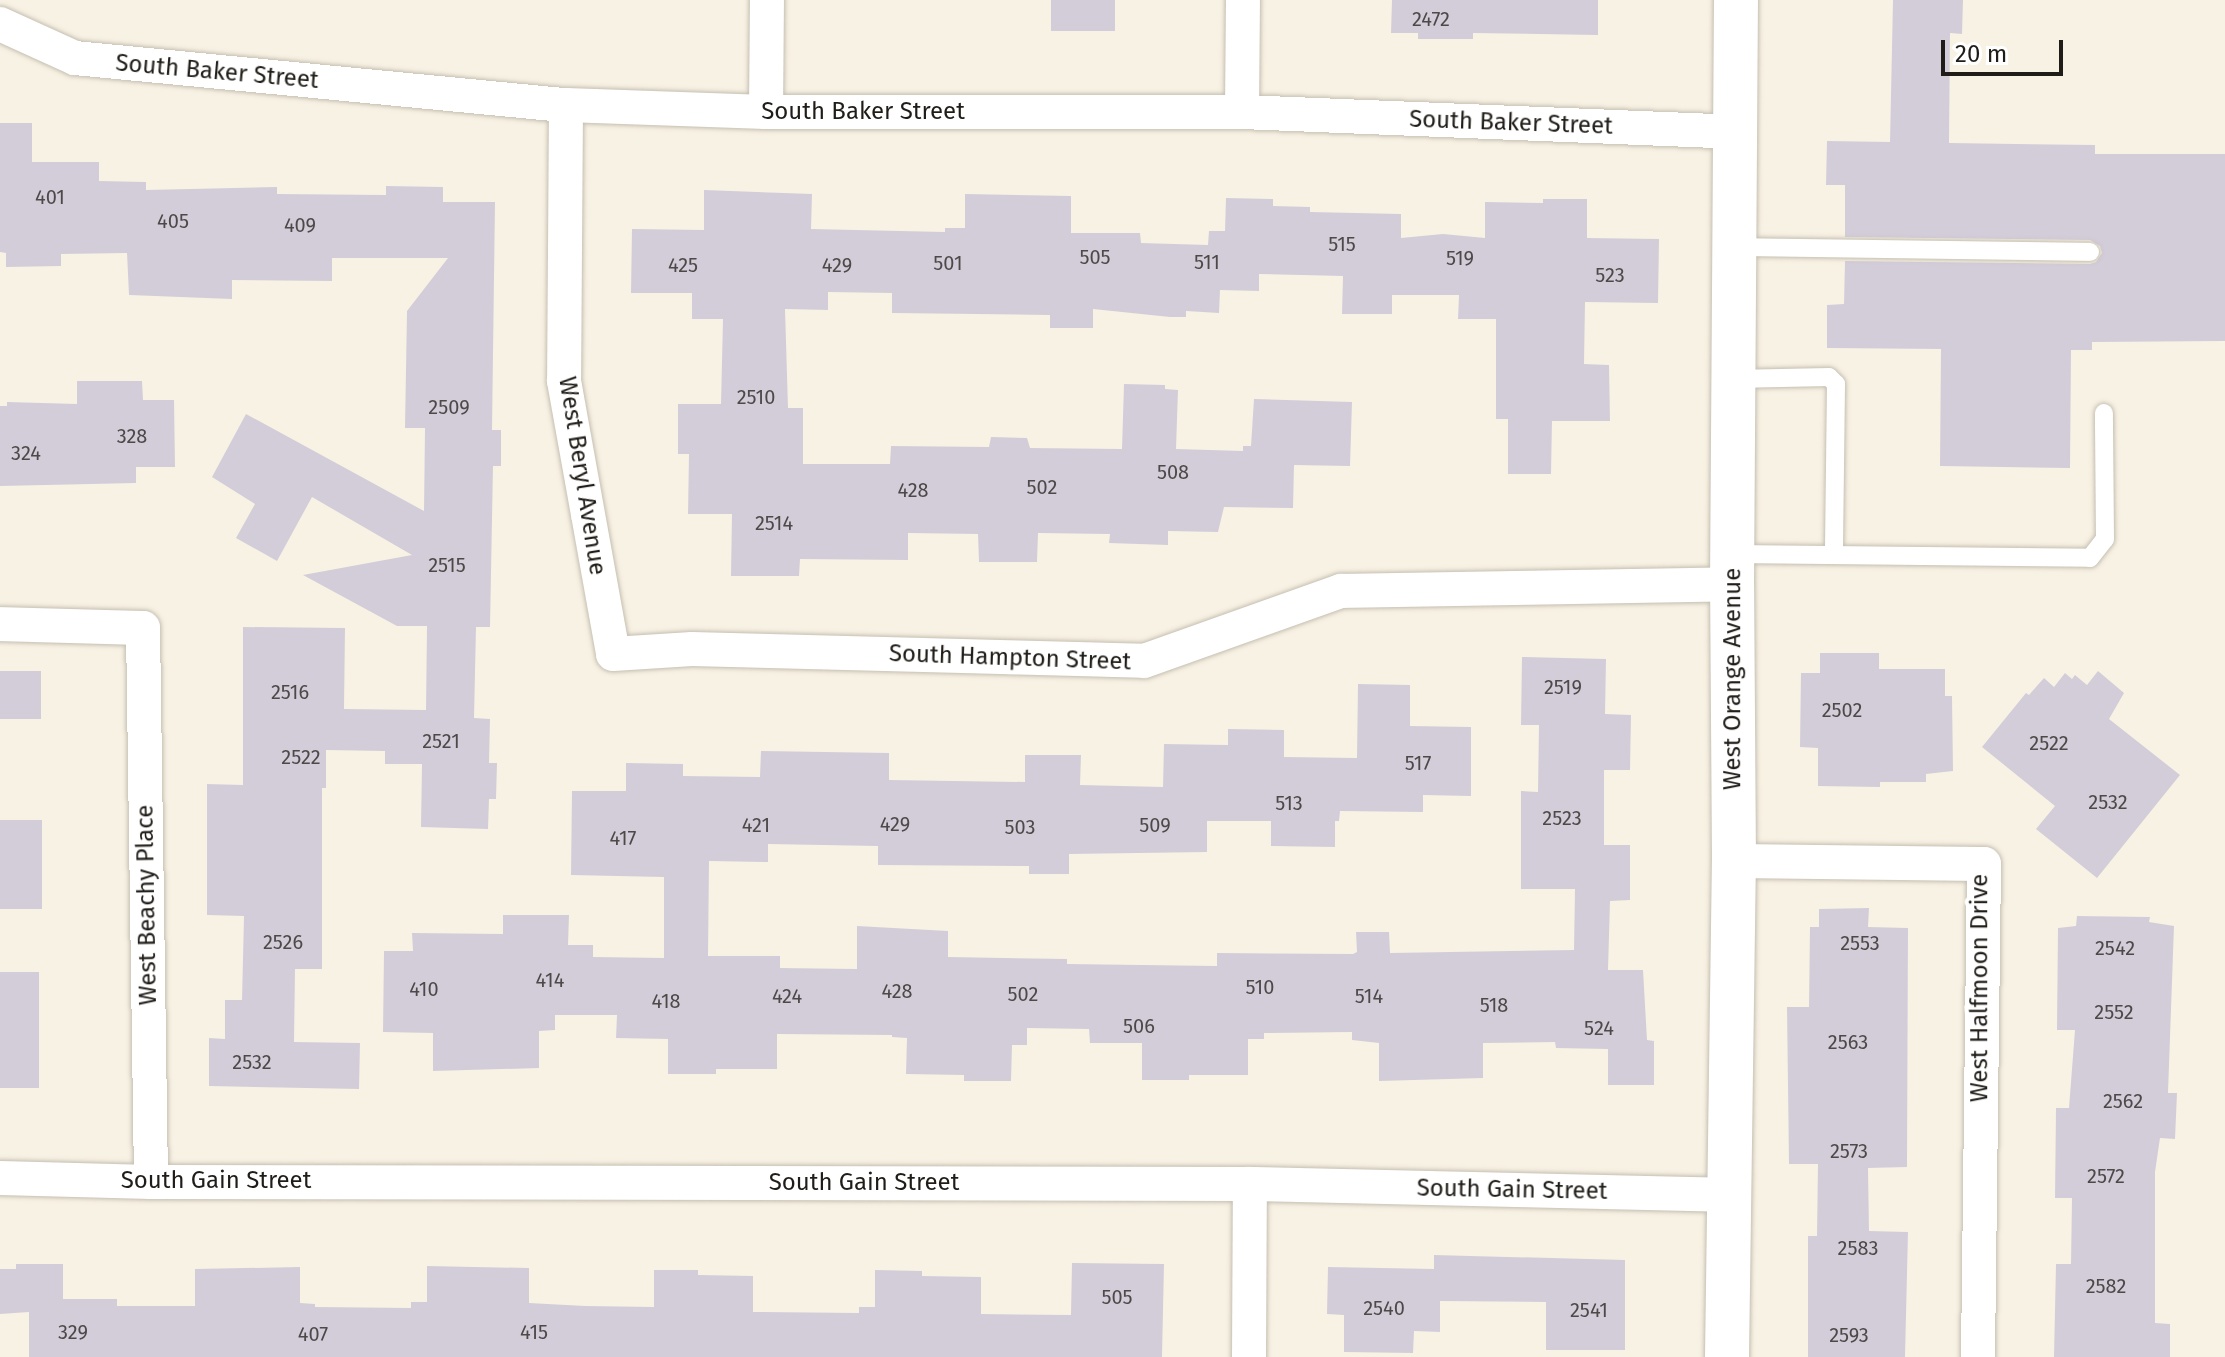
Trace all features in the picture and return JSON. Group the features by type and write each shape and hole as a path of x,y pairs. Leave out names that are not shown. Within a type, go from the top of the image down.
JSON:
{"street":[{"path":"766,112 767,0"},
{"path":"1242,112 1243,0"},
{"name":"West Orange Avenue","path":"1727,1357 1734,861 1732,569 1736,0"},
{"name":"South Baker Street","path":"0,24 75,58 566,105 766,112 1242,112 1735,132"},
{"name":"West Beryl Avenue","path":"566,105 564,381 613,654"},
{"name":"South Hampton Street","path":"613,654 692,649 1144,661 1341,591 1732,569"},
{"name":"West Beachy Place","path":"0,624 143,628 151,1182"},
{"name":"West Halfmoon Drive","path":"1734,861 1984,864 1978,1357"},
{"name":"South Gain Street","path":"0,1178 151,1182 1250,1184 1728,1195"},
{"path":"1249,1357 1250,1184"}],"lane":[{"path":"1734,247 2090,252"},
{"path":"1733,379 1829,377 1836,384 1834,555"},
{"path":"1732,569 1834,555 2090,558 2105,539 2104,413"}],"building":[{"path":"1051,0 1115,0 1115,31 1051,31"},
{"path":"1392,0 1598,0 1598,35 1473,33 1473,39 1418,39 1418,33 1391,33"},
{"path":"1893,0 1963,0 1962,34 1950,33 1949,143 2095,145 2095,154 2225,154 2225,341 2092,342 2092,350 2071,350 2070,468 1940,466 1941,349 1827,348 1827,305 1844,304 1845,261 2090,264 2096,262 2102,253 2100,246 2090,240 1845,237 1845,185 1826,185 1827,141 1890,142"},
{"path":"0,123 32,123 32,162 99,162 99,181 146,182 146,190 277,187 277,194 386,195 386,186 443,187 443,202 495,202 492,430 501,430 501,466 493,466 490,627 476,627 474,718 490,719 489,763 497,763 496,799 489,799 488,829 421,827 422,764 385,764 385,751 326,750 326,788 322,788 322,969 295,969 294,1042 360,1043 359,1089 209,1086 209,1038 225,1039 225,1000 242,1000 244,916 207,915 207,784 243,785 243,627 345,628 344,709 426,710 427,626 397,626 303,575 412,555 312,497 277,561 236,538 255,504 212,477 246,414 424,511 425,428 405,428 407,311 448,258 332,258 332,281 232,280 232,299 129,295 127,253 61,254 61,266 6,267 6,253 0,252"},
{"path":"704,190 812,194 811,229 945,232 945,228 965,228 965,194 1071,196 1071,233 1140,233 1141,243 1208,245 1209,231 1225,231 1226,198 1273,199 1273,206 1310,207 1310,212 1401,214 1401,238 1443,234 1485,238 1485,202 1543,203 1543,199 1587,199 1587,238 1659,239 1658,303 1585,302 1584,364 1609,365 1610,421 1552,421 1551,474 1508,474 1508,419 1496,419 1496,319 1458,319 1459,295 1392,295 1392,314 1342,314 1343,276 1259,274 1259,291 1220,290 1219,313 1186,311 1186,317 1170,317 1093,309 1093,328 1050,328 1050,315 892,313 892,293 828,292 828,310 785,309 788,408 803,408 803,464 890,464 891,446 989,447 991,437 1027,438 1030,448 1122,449 1124,384 1165,385 1165,389 1178,390 1176,449 1243,451 1243,446 1251,446 1254,399 1352,402 1350,466 1294,465 1293,508 1224,507 1218,532 1168,531 1168,545 1109,543 1110,534 1038,533 1037,562 979,562 978,534 908,533 908,560 800,559 799,576 731,576 732,514 688,514 689,454 678,454 678,404 721,404 723,319 692,319 692,293 631,293 632,229 704,230"},
{"path":"77,381 142,381 143,400 174,400 175,467 136,467 136,483 0,486 0,406 7,406 7,402 77,404"},
{"path":"1820,653 1879,653 1879,669 1945,669 1945,696 1952,696 1953,771 1926,774 1926,782 1880,782 1880,787 1818,786 1818,748 1800,747 1801,673 1820,673"},
{"path":"1522,657 1606,659 1605,714 1631,715 1630,770 1604,770 1604,845 1630,845 1630,900 1610,901 1608,970 1643,970 1647,1040 1654,1041 1654,1085 1608,1085 1608,1049 1556,1048 1555,1042 1483,1043 1483,1078 1379,1081 1379,1043 1352,1040 1352,1032 1264,1033 1264,1039 1248,1039 1248,1075 1189,1075 1189,1080 1142,1080 1142,1043 1090,1043 1089,1029 1027,1028 1027,1045 1012,1045 1011,1081 964,1081 964,1075 906,1074 907,1038 892,1035 777,1034 777,1069 716,1069 716,1074 668,1074 668,1039 616,1038 617,1015 555,1015 555,1030 539,1031 539,1068 433,1071 433,1033 383,1032 384,951 413,951 412,933 503,934 503,915 569,915 568,945 593,945 593,957 664,958 664,877 571,875 572,791 626,791 626,763 683,764 683,776 760,777 761,751 889,753 889,780 1025,782 1025,755 1081,755 1080,785 1163,787 1164,744 1228,745 1228,729 1284,730 1284,757 1357,758 1358,684 1410,685 1410,726 1471,727 1471,796 1423,795 1423,812 1340,811 1339,821 1335,821 1335,847 1271,846 1271,821 1207,821 1207,852 1069,854 1069,874 1029,874 1029,866 878,865 878,846 768,844 768,862 709,861 708,956 780,956 780,968 857,969 857,926 948,931 948,957 1067,959 1067,964 1217,966 1217,953 1353,954 1357,952 1356,932 1389,932 1390,953 1574,950 1575,889 1521,889 1521,791 1538,792 1539,725 1521,725"},
{"path":"0,671 41,671 41,719 0,719"},
{"path":"2098,671 2124,693 2109,719 2180,775 2097,878 2036,829 2055,806 1982,747 2026,693 2029,695 2044,678 2054,687 2065,673 2072,679 2075,675 2087,685"},
{"path":"0,820 42,820 42,909 0,909"},
{"path":"1869,908 1868,927 1908,928 1907,1167 1868,1168 1869,1231 1908,1232 1905,1357 1808,1357 1808,1236 1817,1236 1818,1164 1789,1164 1787,1007 1809,1007 1810,927 1819,927 1819,909"},
{"path":"2077,916 2150,917 2149,922 2174,926 2168,1093 2177,1093 2175,1139 2160,1138 2155,1172 2155,1323 2170,1324 2170,1357 2054,1357 2056,1264 2071,1264 2072,1198 2055,1198 2056,1108 2069,1108 2075,1030 2057,1030 2058,928 2076,926"},
{"path":"0,972 39,972 39,1088 0,1088"},
{"path":"1434,1255 1625,1260 1625,1350 1546,1350 1546,1302 1440,1301 1440,1332 1414,1331 1413,1353 1344,1352 1344,1315 1327,1314 1328,1267 1434,1269"},
{"path":"1072,1263 1164,1264 1162,1357 29,1357 29,1312 0,1314 0,1269 16,1269 16,1264 63,1264 63,1299 117,1299 117,1306 195,1306 195,1269 300,1267 300,1303 315,1304 315,1307 411,1308 411,1302 427,1302 427,1266 529,1268 529,1303 654,1307 654,1270 698,1270 698,1275 753,1276 753,1312 859,1313 859,1307 875,1307 875,1270 922,1271 922,1276 981,1277 981,1314 1071,1315"}]}
